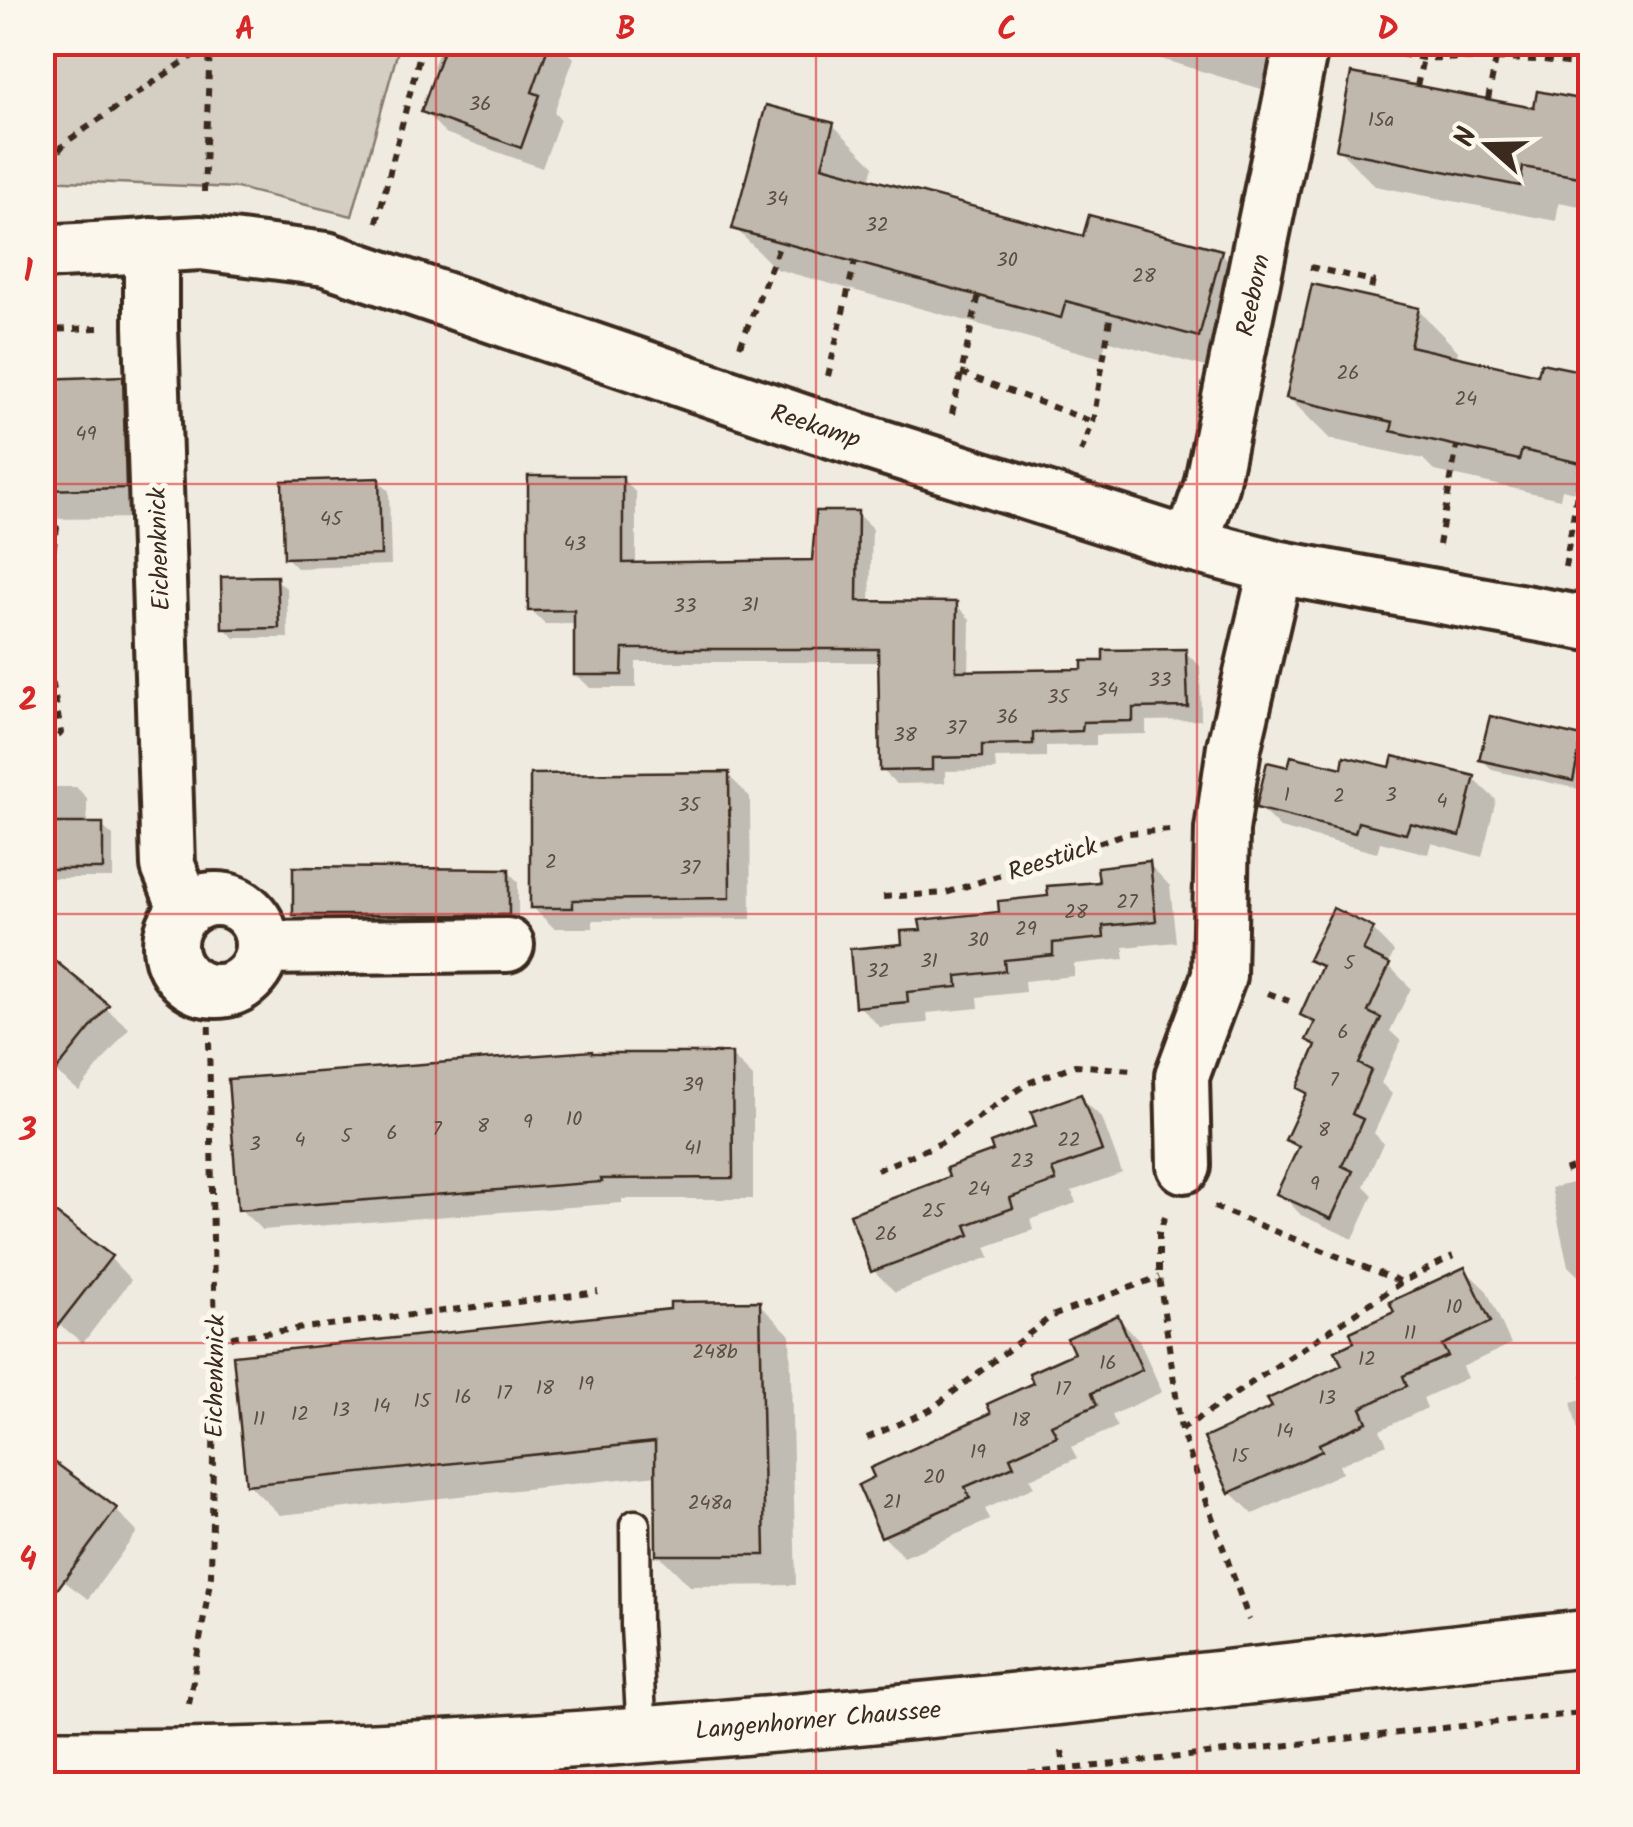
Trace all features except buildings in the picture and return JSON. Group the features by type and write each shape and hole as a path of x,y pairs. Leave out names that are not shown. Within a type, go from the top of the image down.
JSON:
{"main road":[{"name":"Langenhorner Chaussee","path":"42,1758 180,1759 392,1752 821,1722 1590,1638"}],"street":[{"name":"Reeborn","path":"1191,545 1210,486 1260,256 1326,44"},
{"name":"Reekamp","path":"42,252 176,244 326,259 816,426 1191,545 1276,567 1574,621"},
{"name":"Eichenknick","path":"176,244 151,347 168,866 186,910"},
{"path":"1184,1166 1182,1076 1219,976 1222,830 1234,747 1276,567"},
{"path":"210,900 236,904 256,922 262,948 258,963 238,986 208,990 182,977 174,965 171,935 186,910 210,900"},
{"path":"262,948 507,945"}],"lane":[{"path":"634,1525 642,1734"}],"path":[{"path":"364,272 423,42"},
{"path":"42,191 47,164 66,142 210,43"},
{"path":"176,244 210,43"},
{"path":"1326,44 1423,58 1590,66"},
{"path":"1417,86 1423,58"},
{"path":"1488,99 1496,59"},
{"path":"722,394 781,242"},
{"path":"1260,256 1373,281 1369,297"},
{"path":"816,426 855,261"},
{"path":"941,464 979,294"},
{"path":"1060,504 1093,422 1111,313"},
{"path":"961,374 1093,422"},
{"path":"1430,595 1457,446"},
{"path":"1574,621 1582,463"},
{"path":"42,518 57,528 42,619 61,733 54,741 42,741"},
{"name":"Reestück","path":"882,897 946,893 1128,833 1222,830"},
{"name":"Eichenknick","path":"180,1759 211,1576 215,1339 208,990"},
{"path":"877,1170 941,1143 1028,1083 1075,1065 1182,1076"},
{"path":"1565,1171 1590,1161"},
{"path":"1184,1166 1159,1233 1159,1277 1181,1430 1268,1673"},
{"path":"1184,1166 1217,1211 1402,1282"},
{"path":"1181,1430 1402,1282 1453,1256"},
{"path":"867,1438 930,1410 1052,1316 1159,1277"},
{"path":"215,1339 598,1292"},
{"path":"934,1784 1590,1712"}],"shaded area":[{"path":"42,43 400,43 352,216 237,188 43,180"}]}
